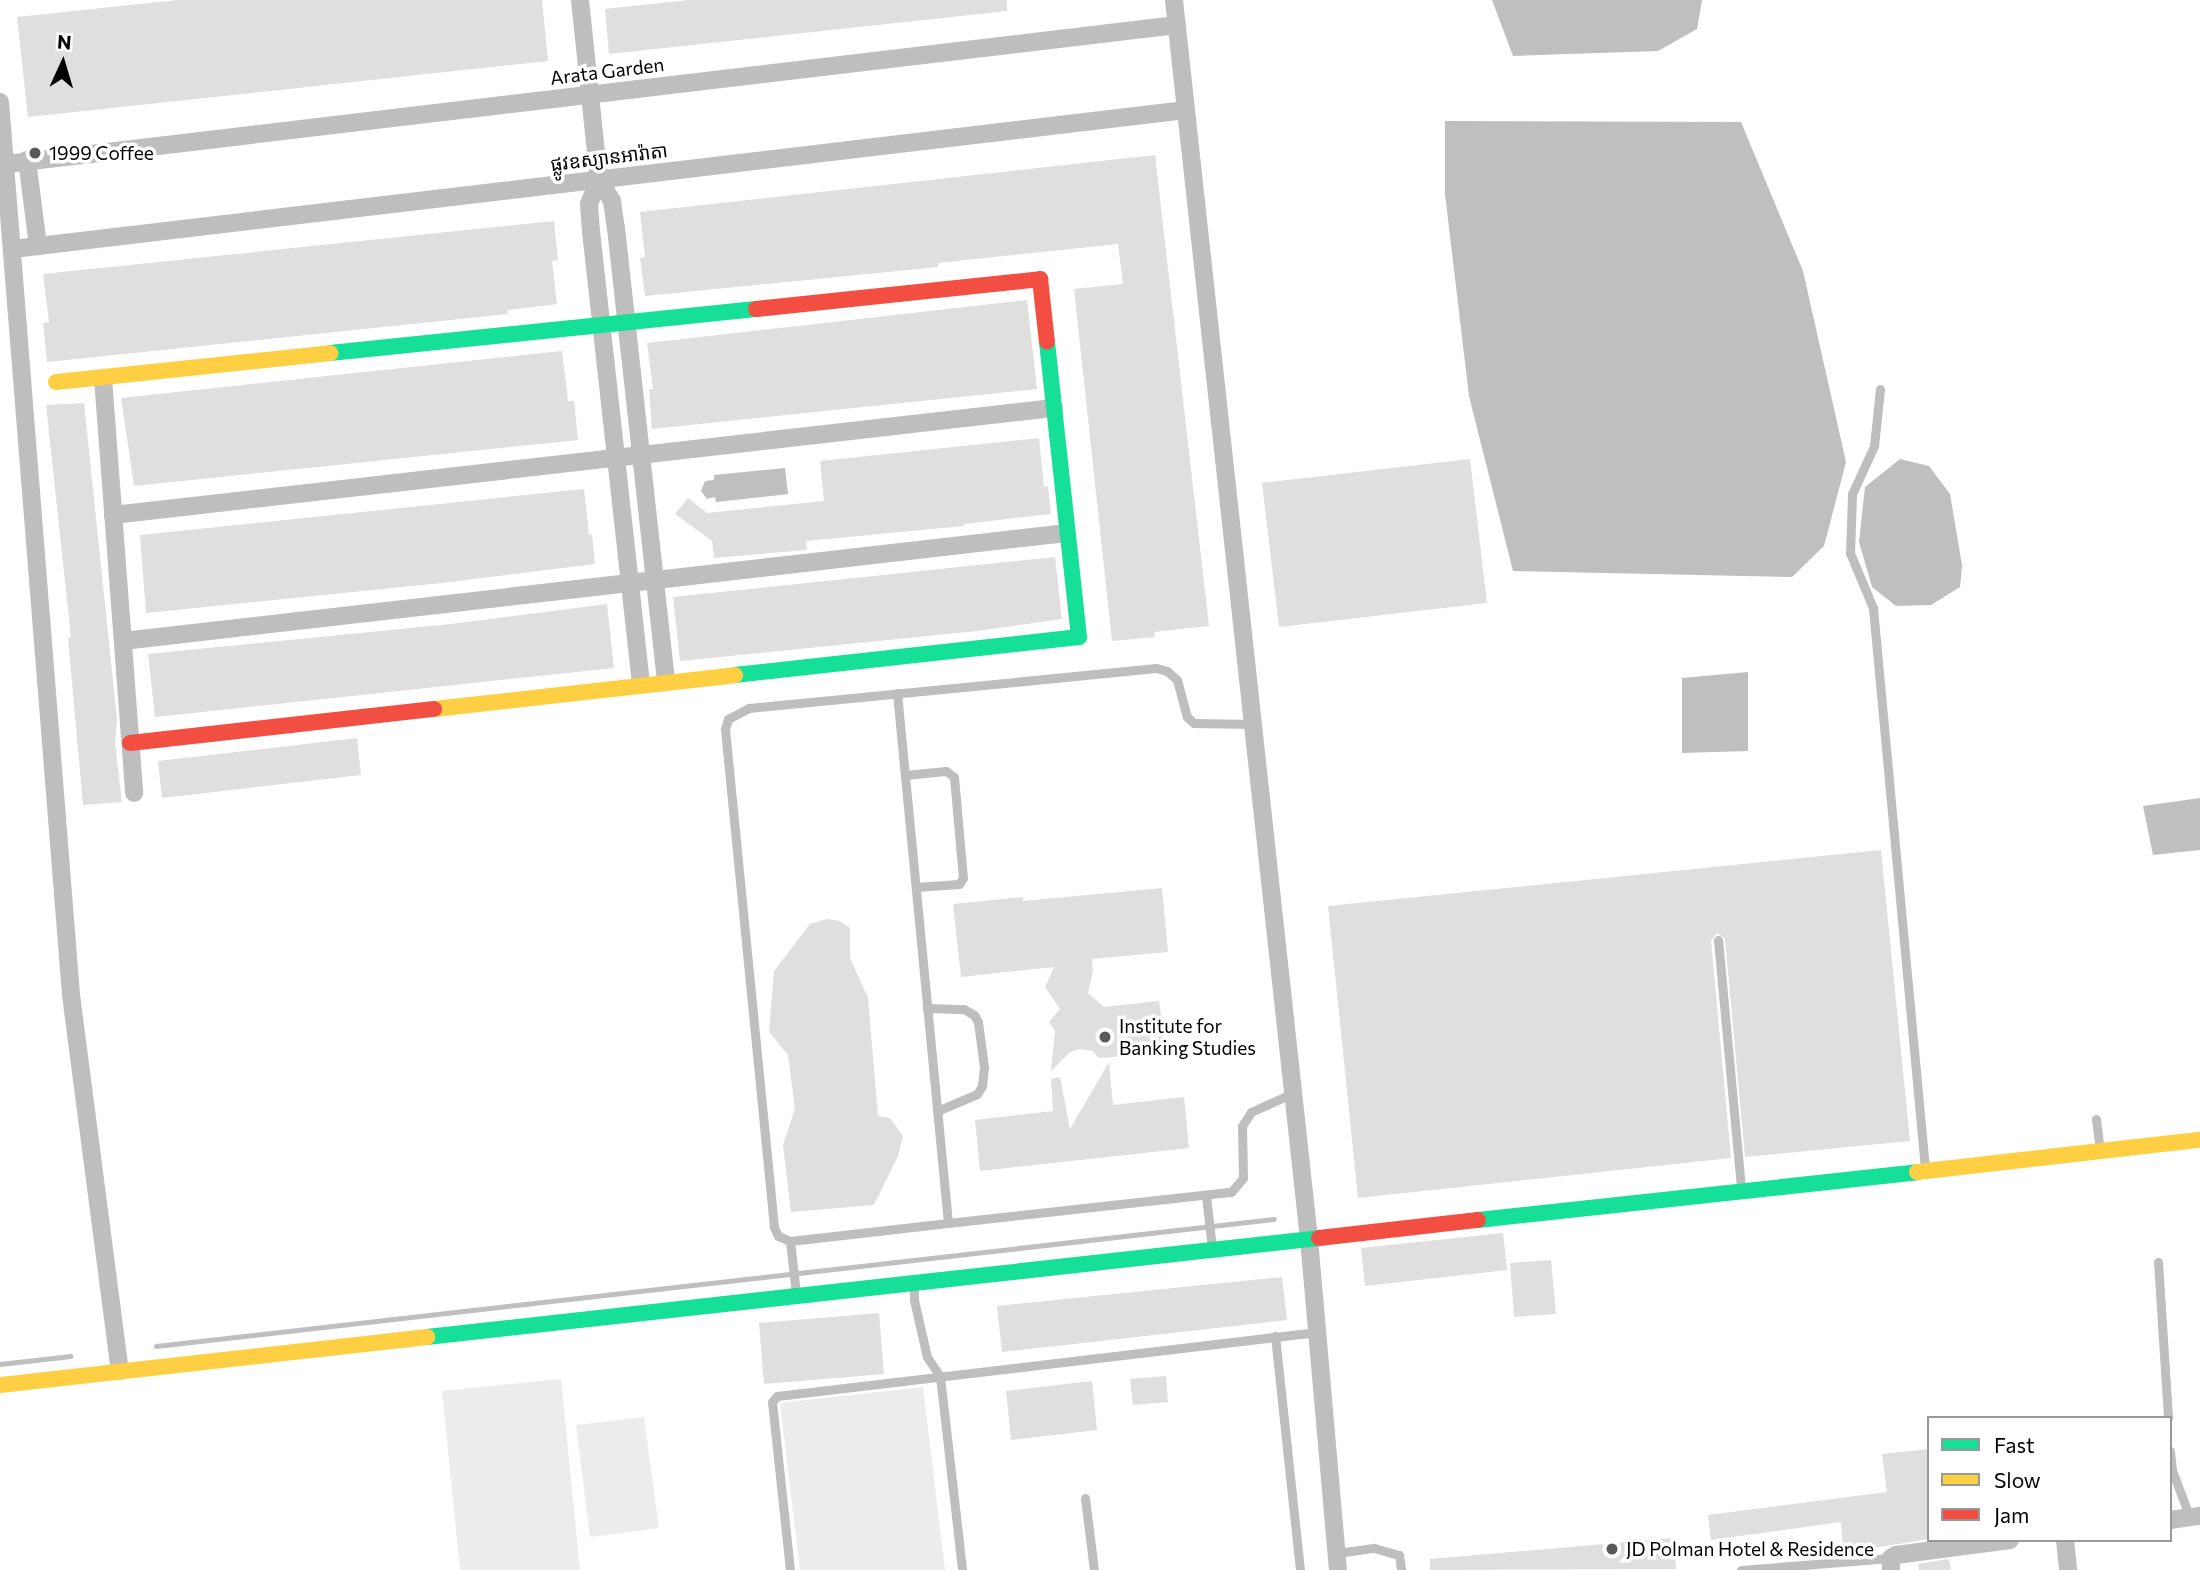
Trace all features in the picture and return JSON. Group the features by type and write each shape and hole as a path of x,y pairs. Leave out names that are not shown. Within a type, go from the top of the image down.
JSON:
{"street":[{"path":"580,0 599,180 612,201 666,681"},
{"path":"1174,0 1309,1240 1337,1562"},
{"name":"Arata Garden","path":"6,164 1177,25"},
{"path":"0,102 71,995 120,1371"},
{"name":"ផ្លូវឧស្យានអារ៉ាតា","path":"13,249 1186,110"},
{"path":"35,159 38,246"},
{"path":"599,180 589,204 641,684"},
{"path":"56,382 1040,279 1079,637 666,681 130,743"},
{"path":"103,378 134,793"},
{"path":"113,515 1054,408"},
{"path":"123,641 1068,533"},
{"path":"0,1385 796,1292 914,1283 1211,1245 1309,1240 2200,1140"},
{"path":"2172,1520 2195,1517"},
{"path":"1891,1564 2000,1542"},
{"path":"2065,1542 2068,1570"}],"lane":[{"path":"1880,389 1874,446 1852,494 1850,553 1873,608 1925,1171"},
{"path":"1253,724 1194,723 1187,717 1177,680 1167,671 1156,668 749,708 728,719 725,729 774,1227 778,1236 790,1241 1231,1192 1243,1178 1242,1126 1251,1112 1293,1093"},
{"path":"897,693 948,1223"},
{"path":"905,775 946,771 954,777 962,878 959,884 916,887"},
{"path":"1718,940 1742,1190"},
{"path":"928,1008 964,1009 974,1016 978,1022 984,1067 982,1086 977,1094 937,1111"},
{"path":"2096,1119 2100,1152"},
{"path":"1206,1196 1211,1245"},
{"path":"790,1241 796,1292"},
{"path":"2158,1262 2168,1416"},
{"path":"914,1283 914,1300 927,1357 940,1376 962,1570"},
{"path":"790,1570 772,1402 776,1396 1317,1332"},
{"path":"1275,1336 1300,1570"},
{"path":"2172,1470 2195,1517"},
{"path":"1085,1498 1094,1570"},
{"path":"1337,1562 1374,1548 1399,1555 1401,1570"},
{"path":"1741,1570 1891,1564"}],"shaded area":[{"path":"1492,0 1702,0 1697,29 1658,51 1513,56"},
{"path":"1445,121 1741,122 1803,271 1846,462 1824,546 1792,577 1513,571 1469,396 1445,194"},
{"path":"1900,459 1929,466 1950,494 1962,565 1960,587 1931,605 1896,606 1872,587 1859,542 1865,487"},
{"path":"785,468 788,494 716,502 715,497 707,499 701,491 705,481 714,480 714,475"},
{"path":"1748,672 1748,751 1682,753 1682,678"},
{"path":"2200,798 2200,850 2153,855 2143,806"},
{"path":"561,1379 580,1570 460,1570 442,1391"},
{"path":"923,1387 945,1570 800,1570 780,1403"},
{"path":"644,1417 659,1528 590,1537 576,1425"}],"building":[{"path":"178,0 542,0 548,61 28,117 17,17"},
{"path":"689,0 1007,0 1007,11 609,54 605,9"},
{"path":"1155,155 1209,626 1154,632 1155,637 1112,641 1074,289 1123,284 1118,244 938,263 938,267 645,296 640,258 645,257 640,212"},
{"path":"554,221 558,260 552,261 557,304 507,310 508,314 47,362 43,323 49,322 43,274"},
{"path":"1027,300 1037,389 652,429 649,389 653,389 647,343"},
{"path":"562,351 568,401 574,401 578,440 134,486 121,398"},
{"path":"84,403 117,719 115,744 122,802 83,805 68,638 71,637 46,405"},
{"path":"1039,438 1044,487 1048,486 1051,514 964,526 806,541 807,550 714,558 712,541 675,514 688,498 707,513 824,501 820,461"},
{"path":"1470,459 1487,603 1279,627 1262,483"},
{"path":"584,489 595,564 442,583 146,613 140,535"},
{"path":"1055,557 1062,619 977,631 680,661 673,597"},
{"path":"607,604 614,668 155,717 148,654 451,624"},
{"path":"357,738 361,775 162,798 158,761"},
{"path":"1881,850 1910,1141 1745,1157 1725,939 1717,933 1711,941 1731,1158 1358,1198 1328,906"},
{"path":"1162,888 1168,952 1092,959 1093,971 1088,993 1104,1007 1159,1001 1167,1053 1099,1058 1093,1051 1080,1049 1070,1052 1051,1071 1055,1031 1049,1022 1060,1009 1045,987 1054,967 961,977 953,904 1023,897 1023,901"},
{"path":"827,919 840,921 850,928 850,958 868,998 878,1116 890,1118 903,1136 898,1156 874,1205 791,1212 783,1145 795,1109 788,1055 769,1032 774,971 810,924"},
{"path":"1109,1062 1113,1105 1184,1097 1189,1148 980,1171 975,1120 1053,1111 1051,1079 1060,1077 1070,1129"},
{"path":"1503,1233 1507,1270 1365,1286 1361,1248"},
{"path":"1551,1260 1556,1314 1514,1317 1510,1263"},
{"path":"1282,1277 1287,1320 1002,1352 997,1306"},
{"path":"879,1313 884,1374 764,1384 759,1323"},
{"path":"1166,1376 1168,1402 1133,1405 1130,1379"},
{"path":"1092,1381 1097,1430 1011,1440 1006,1391"},
{"path":"1927,1449 1927,1539 1843,1553 1841,1522 1711,1540 1708,1515 1887,1492 1882,1454"},
{"name":"JD Polman Hotel & Residence","path":"1674,1538 1676,1569 1430,1570 1430,1559"},
{"path":"1949,1559 1951,1570 1919,1570 1918,1564"}],"waterway":[{"path":"156,1346 1274,1219"},
{"path":"0,1364 71,1356"}],"traffic: fast":[{"path":"330,353 756,309"},
{"path":"735,675 1079,637 1047,342"},
{"path":"1478,1220 1917,1172"},
{"path":"427,1337 1319,1238"}],"traffic: slow":[{"path":"56,382 330,353"},
{"path":"434,709 735,675"},
{"path":"1917,1172 2200,1140"},
{"path":"0,1385 427,1337"}],"traffic: jam":[{"path":"756,309 1040,279 1047,342"},
{"path":"130,743 434,709"},
{"path":"1319,1238 1478,1220"}],"place":[{"name":"1999 Coffee","path":"35,153"},
{"name":"Institute for Banking Studies","path":"1105,1037"},
{"name":"JD Polman Hotel & Residence","path":"1612,1549"}]}
